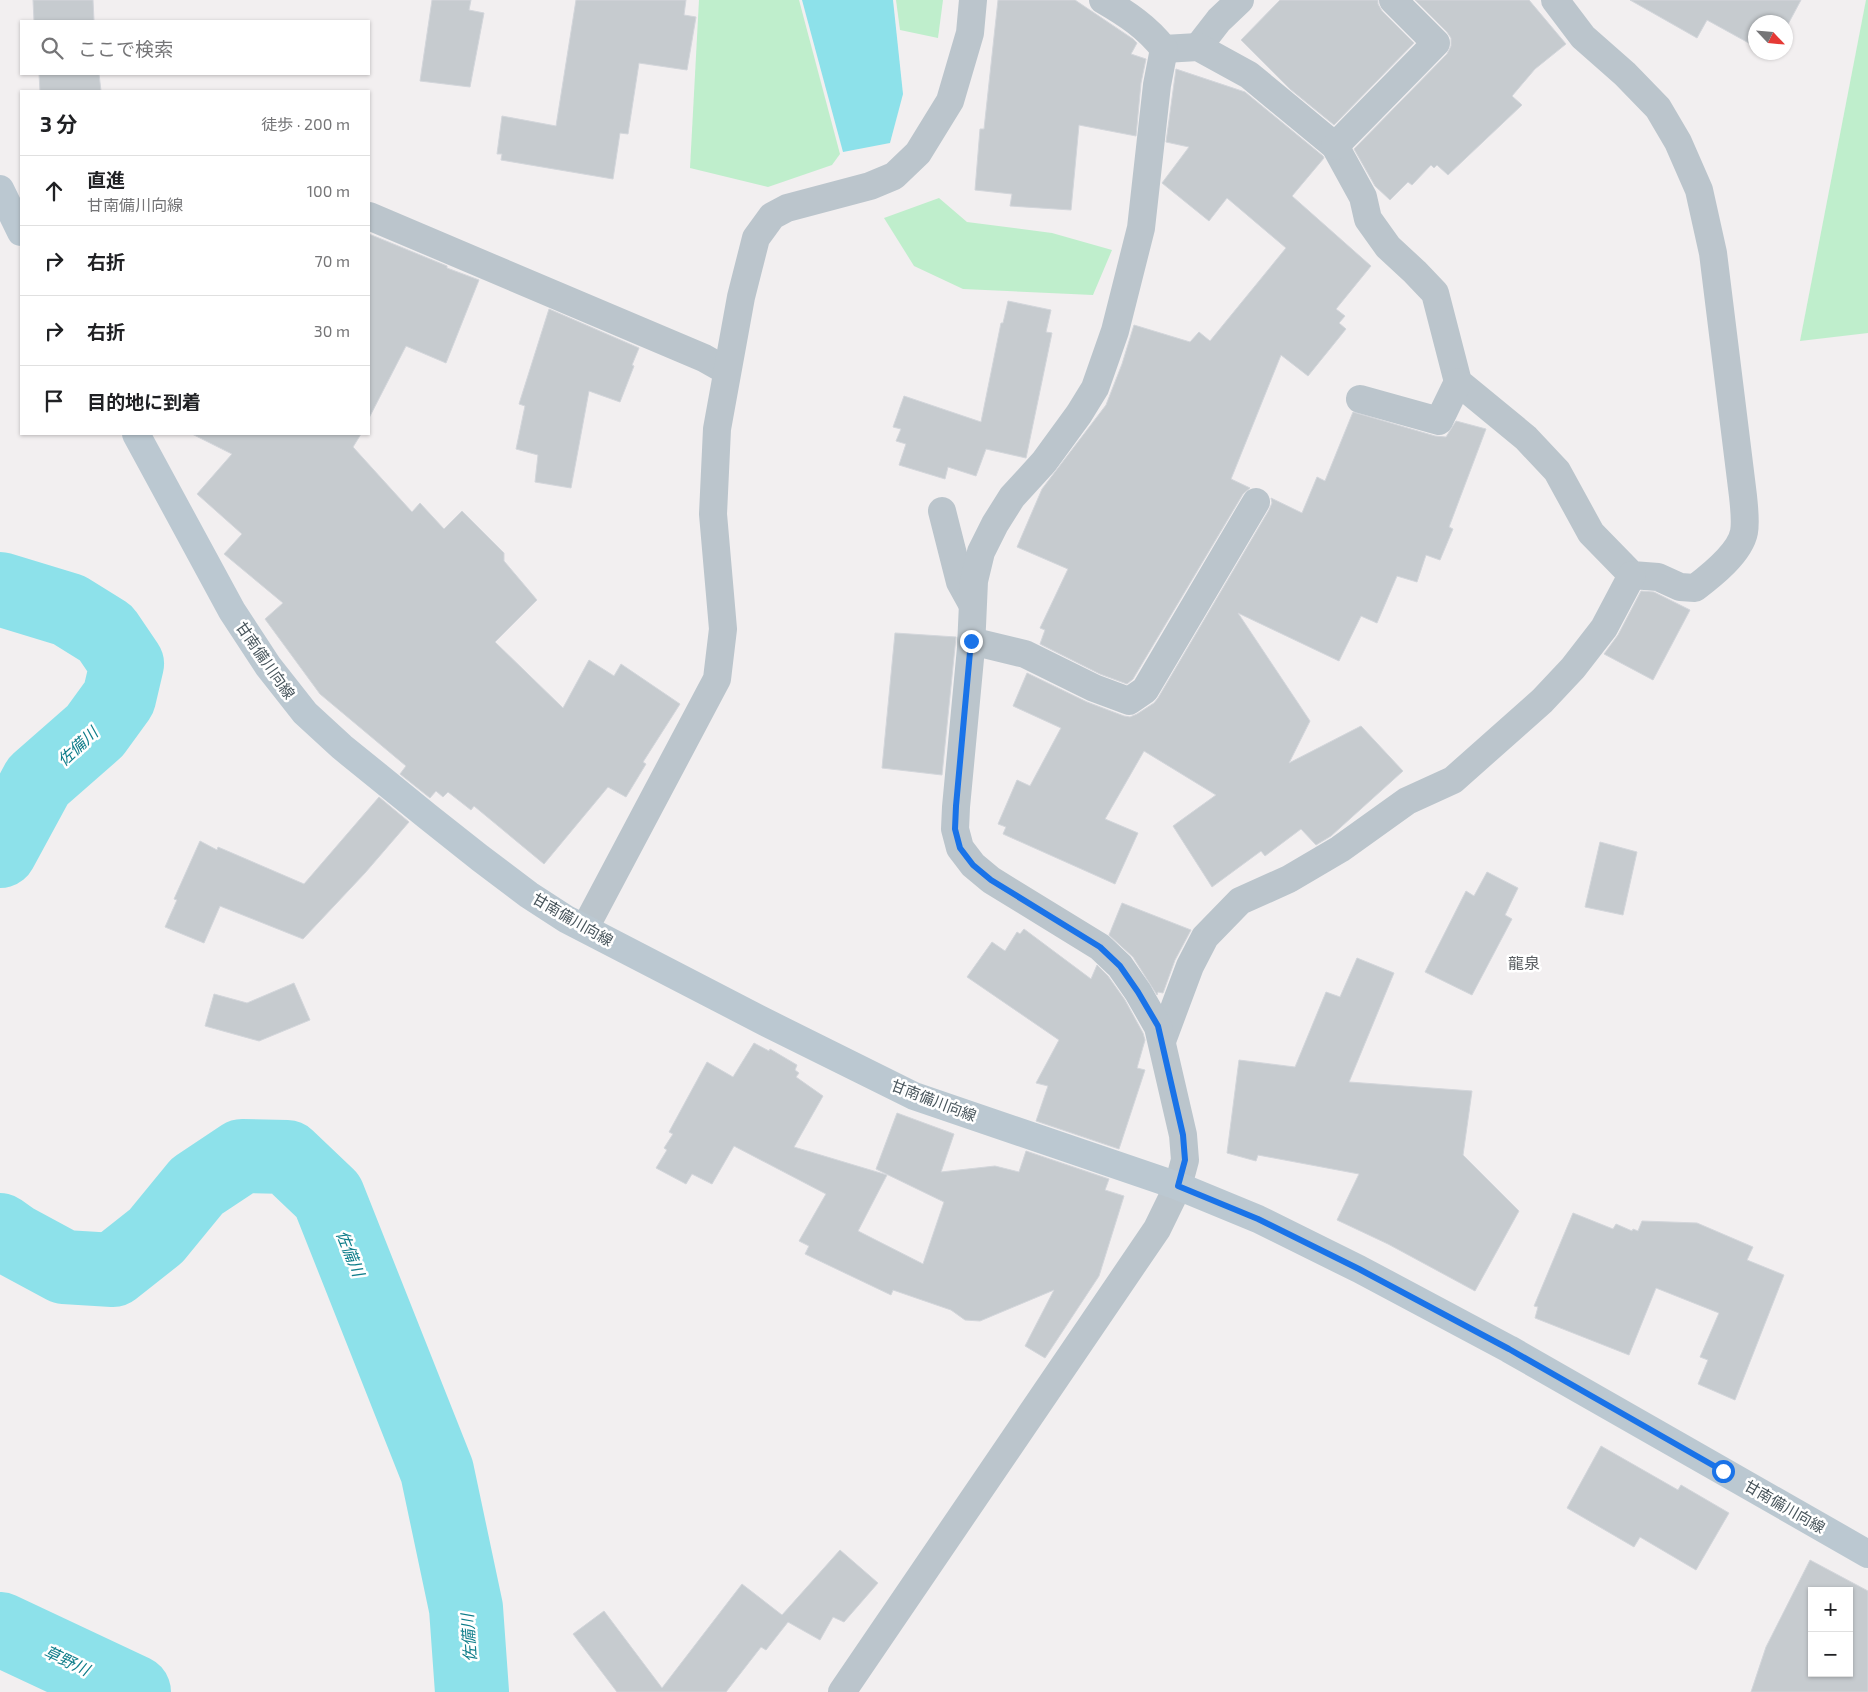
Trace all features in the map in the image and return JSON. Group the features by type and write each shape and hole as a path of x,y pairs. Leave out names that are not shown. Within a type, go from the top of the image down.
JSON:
{"main road":[{"path":"0,189 19,219"},
{"name":"甘南備川向線","path":"137,435 232,611 268,666 305,713 342,747 480,858 529,895 566,919 765,1022 914,1096 1178,1186 1258,1219 1359,1269 1509,1349 1868,1554"}],"street":[{"path":"584,928 717,679 723,629 713,514 717,429 741,297 756,238 772,216 779,212 787,208 870,186 894,176 918,153 950,100 970,32 973,0"},
{"path":"842,1692 1157,1229 1178,1186 1185,1160 1183,1135 1158,1026 1120,966 1100,947 991,880 973,865 960,848 955,829 975,574 981,552 1012,497 1044,462 1079,414 1095,388 1115,330 1141,228 1157,85 1164,49 1152,34 1132,17 1103,0"},
{"path":"1198,47 1219,20 1240,0"},
{"path":"1335,146 1436,43 1393,0"},
{"path":"1164,49 1198,47 1249,75 1335,146 1363,198 1368,219 1388,247 1435,293 1458,382 1526,438 1551,464 1557,471 1591,533 1632,575 1658,577 1680,586 1695,588 1716,572 1736,549 1744,532 1743,496 1713,253 1699,190 1678,142 1658,108 1625,74 1583,37 1555,0"},
{"path":"370,216 704,358 727,371"},
{"path":"1360,399 1439,422 1458,382"},
{"path":"971,641 1025,654 1094,688 1129,700 1145,690 1256,502"},
{"path":"942,511 960,582 973,606"},
{"path":"1162,1041 1190,966 1205,937 1240,901 1289,879 1340,849 1407,801 1453,780 1542,701 1573,668 1604,628 1632,575"}],"green space":[{"path":"699,0 799,0 840,154 832,165 768,187 690,168"},
{"path":"896,0 943,0 938,38 900,30"},
{"path":"1866,0 1868,0 1868,333 1800,341"},
{"path":"939,198 967,222 1052,233 1112,250 1093,295 963,289 914,266 884,218"}],"water":[{"path":"802,0 893,0 903,94 890,143 843,152"}],"building":[{"path":"33,0 93,0 94,20 34,20"},
{"path":"432,0 471,0 469,10 484,13 470,87 420,81"},
{"path":"576,0 686,0 684,15 696,17 687,70 639,63 628,134 620,133 613,179 501,160 502,154 497,154 502,116 556,126"},
{"path":"998,0 1075,0 1133,39 1137,43 1131,54 1146,59 1141,83 1136,136 1079,125 1071,210 1010,206 1012,194 975,190 980,129 984,129"},
{"path":"1280,0 1378,0 1382,11 1414,43 1334,125 1290,89 1241,40"},
{"path":"1415,0 1529,0 1566,44 1535,69 1512,96 1522,105 1448,175 1437,165 1434,168 1431,165 1412,185 1408,182 1390,200 1375,186 1354,149 1447,54 1451,46 1451,38 1447,32"},
{"path":"1630,0 1801,0 1793,15 1748,15 1748,43 1707,20 1697,38"},
{"path":"1176,69 1245,92 1323,156 1324,158 1292,196 1371,266 1336,309 1345,316 1339,323 1346,329 1308,376 1281,355 1231,479 1250,488 1243,494 1133,679 1127,684 1100,674 1040,644 1045,630 1040,628 1068,569 1017,547 1042,489 1106,405 1122,364 1134,325 1190,342 1199,332 1210,341 1286,248 1227,198 1209,221 1162,183 1189,147 1166,142"},
{"path":"39,75 99,75 101,90 40,90"},
{"path":"370,234 479,280 446,363 406,346 370,416"},
{"path":"1008,301 1051,310 1046,332 1052,333 1026,458 986,449 976,476 948,467 945,479 899,465 906,444 896,441 901,429 893,427 904,396 981,422 1001,323 1003,323"},
{"path":"549,309 639,348 620,402 589,391 571,488 535,482 538,455 516,449 525,406 519,404"},
{"path":"1353,412 1435,436 1446,437 1456,421 1486,429 1449,527 1453,529 1440,560 1426,555 1417,582 1397,576 1377,623 1361,616 1339,661 1238,613 1310,721 1289,763 1361,726 1403,771 1331,836 1316,845 1301,829 1265,856 1261,851 1212,887 1173,826 1216,795 1144,751 1105,819 1138,833 1115,884 1003,834 1006,827 998,824 1017,780 1030,786 1061,728 1013,706 1027,673 1087,702 1124,716 1130,717 1137,714 1154,703 1269,510 1272,503 1271,498 1302,513 1317,477 1325,481"},
{"path":"194,435 360,435 353,447 412,512 420,503 444,529 462,511 504,553 504,561 537,600 495,642 563,708 589,660 614,676 621,664 680,704 643,762 646,764 626,797 608,787 544,864 474,806 471,810 448,792 443,797 436,791 430,798 400,774 406,766 320,694 265,619 283,603 224,554 242,534 197,494 232,454"},
{"path":"1641,591 1654,592 1690,610 1653,680 1604,654 1618,635"},
{"path":"895,633 956,637 942,775 882,768"},
{"path":"379,797 409,822 365,873 303,939 220,906 204,943 165,927 177,900 174,899 200,841 217,850 218,847 304,884"},
{"path":"1600,842 1637,852 1623,915 1585,907"},
{"path":"1487,872 1518,888 1505,915 1512,919 1472,995 1425,972 1466,891 1474,896"},
{"path":"1122,903 1191,930 1175,960 1163,993 1158,992 1157,995 1133,957 1109,935"},
{"path":"1024,929 1091,979 1097,965 1108,976 1125,1000 1143,1033 1145,1040 1137,1068 1145,1070 1119,1149 1036,1121 1048,1086 1036,1083 1059,1040 967,977 992,942 1005,951 1017,932 1020,934"},
{"path":"1357,958 1394,973 1349,1082 1472,1091 1463,1155 1519,1211 1475,1291 1388,1244 1337,1220 1359,1174 1258,1155 1256,1161 1227,1153 1239,1060 1295,1067 1326,992 1340,997"},
{"path":"294,983 310,1020 259,1041 205,1026 214,994 247,1003"},
{"path":"754,1043 769,1051 770,1049 797,1065 795,1070 799,1073 796,1077 823,1096 794,1147 887,1175 858,1231 923,1264 944,1202 876,1169 897,1113 954,1134 941,1172 995,1166 1019,1172 1026,1151 1109,1179 1105,1190 1124,1196 1099,1276 1045,1358 1025,1346 1054,1290 980,1321 965,1320 951,1310 893,1290 891,1295 805,1254 809,1246 799,1241 826,1194 734,1146 712,1184 692,1174 686,1184 656,1168 667,1150 664,1148 673,1134 669,1132 707,1062 733,1077"},
{"path":"1573,1213 1613,1229 1616,1224 1632,1231 1633,1229 1638,1231 1642,1221 1697,1223 1753,1247 1747,1260 1784,1275 1735,1400 1698,1384 1708,1360 1700,1357 1719,1313 1656,1288 1629,1355 1535,1318 1538,1307 1534,1306"},
{"path":"1601,1446 1678,1490 1681,1485 1729,1513 1696,1570 1640,1537 1634,1547 1567,1508"},
{"path":"840,1550 878,1583 844,1622 833,1617 820,1640 788,1622 766,1650 761,1647 726,1692 617,1692 573,1634 604,1611 662,1688 742,1584 782,1615"},
{"path":"1810,1560 1868,1591 1868,1692 1751,1692 1766,1647"}],"waterway":[{"name":"佐備川","path":"0,589 69,610 106,633 127,664 119,698 95,731 38,781 0,851"},
{"name":"佐備川","path":"0,1230 14,1240 64,1267 113,1270 156,1236 197,1186 242,1156 287,1157 328,1196 437,1471 466,1608 472,1692"},
{"name":"草野川","path":"0,1629 134,1692"}],"district":[{"name":"龍泉","path":"1524,962"}],"route":[{"path":"971,641 956,806 955,829 960,848 973,865 991,880 1100,947 1120,966 1138,992 1158,1026 1183,1135 1185,1160 1178,1186 1258,1219 1359,1269 1509,1349 1723,1471"}]}
